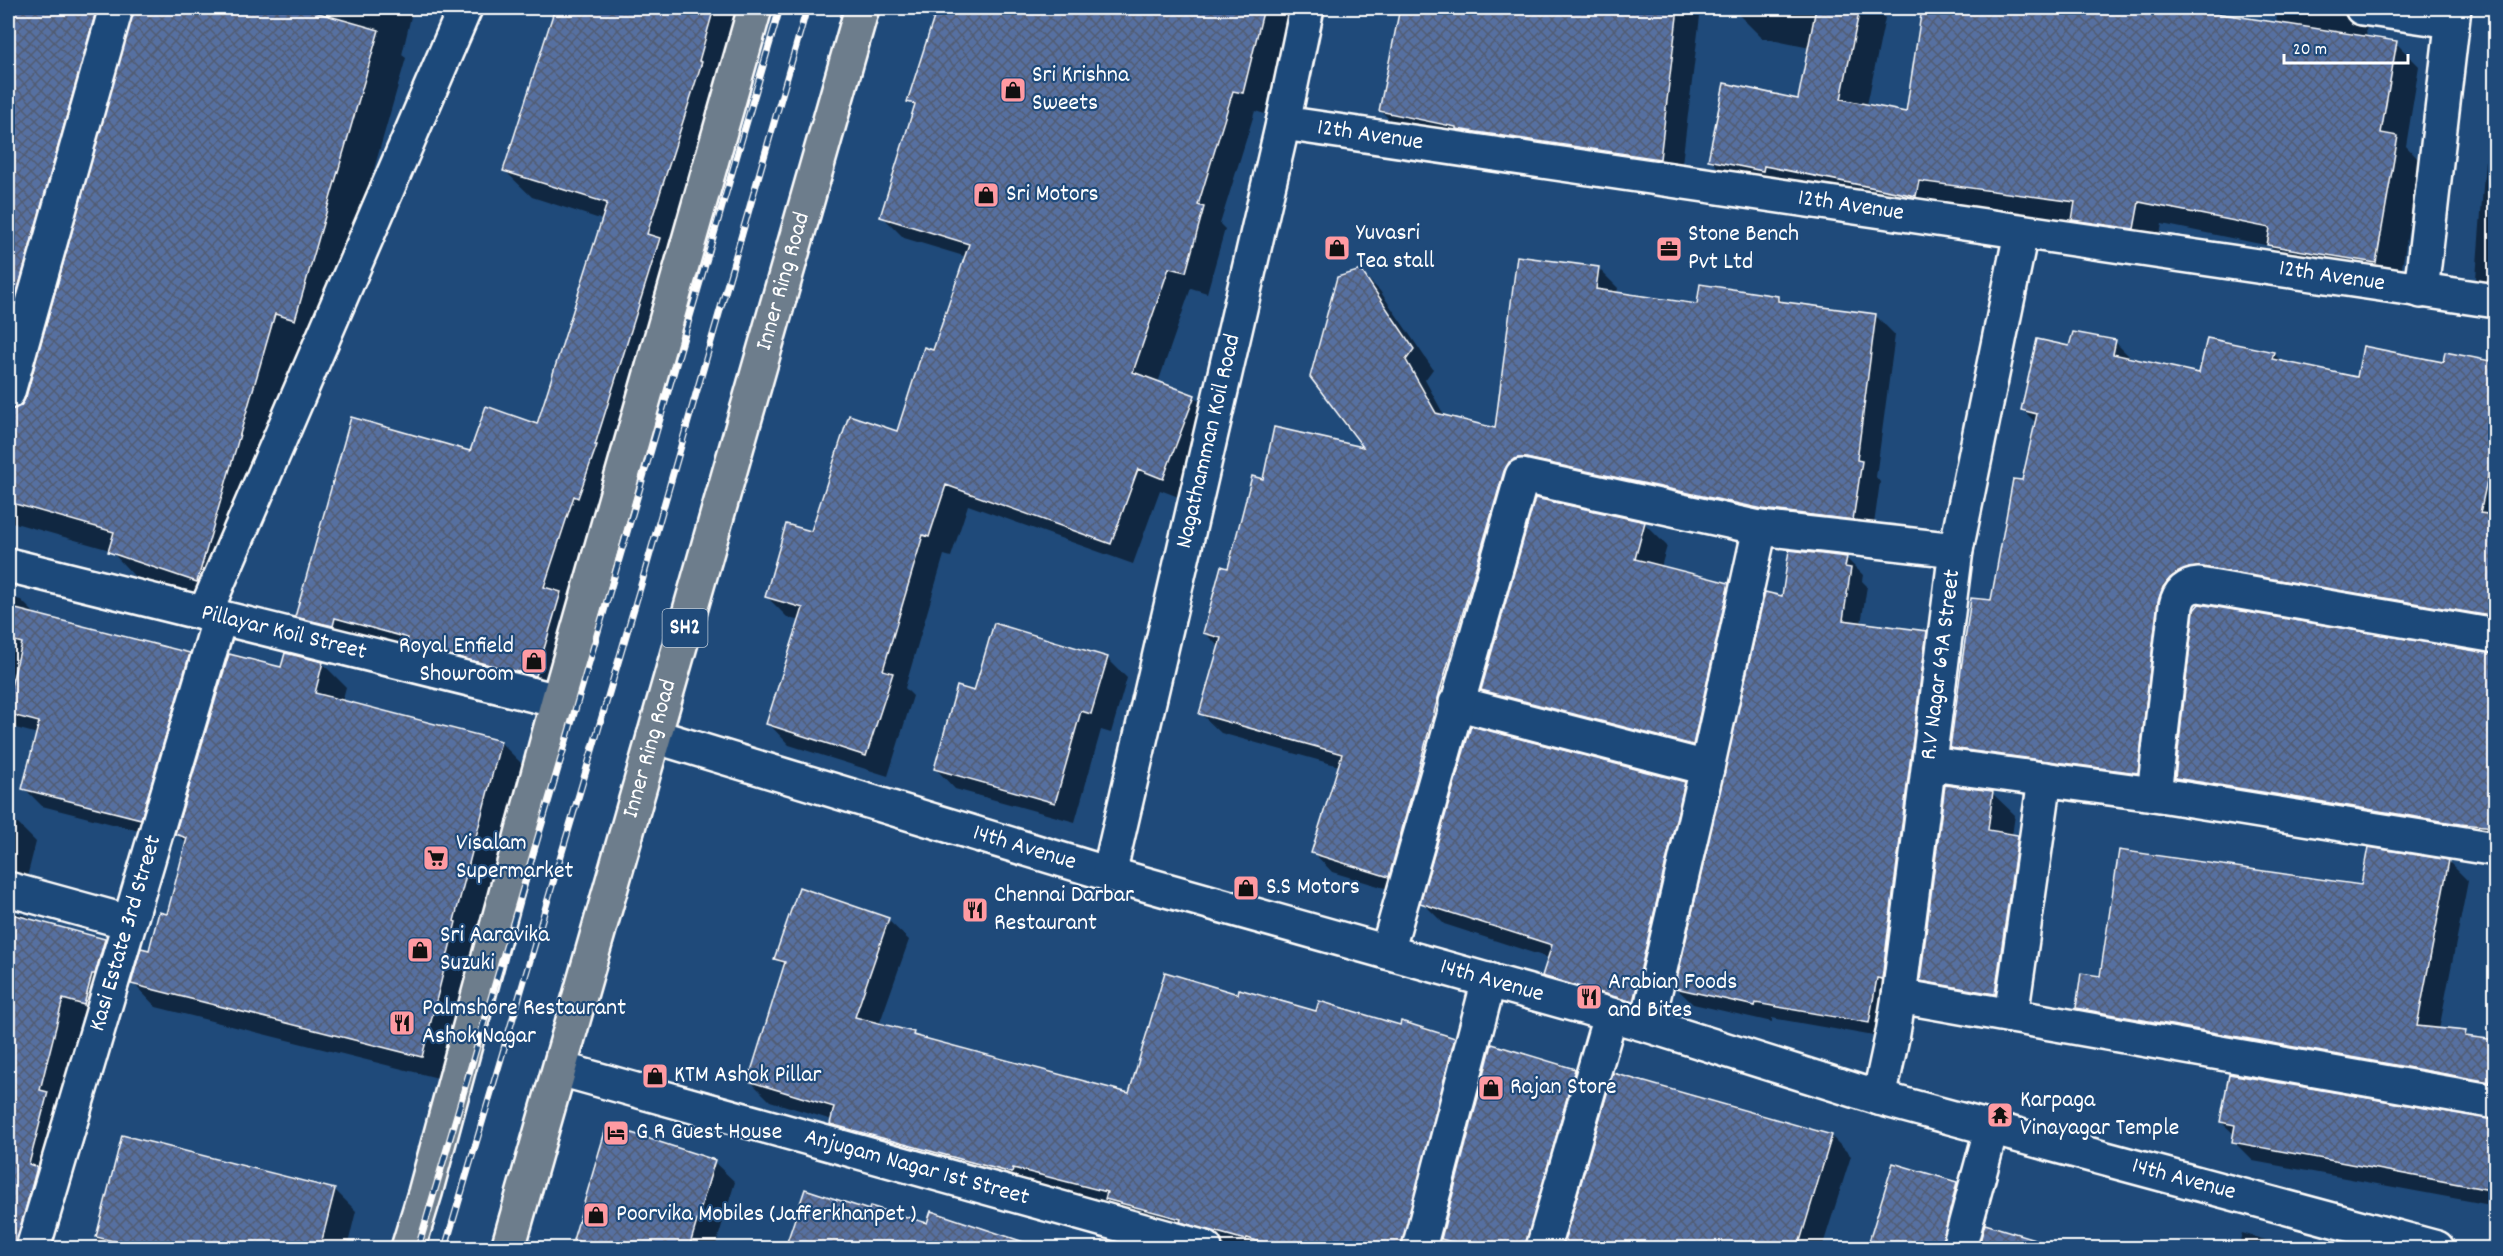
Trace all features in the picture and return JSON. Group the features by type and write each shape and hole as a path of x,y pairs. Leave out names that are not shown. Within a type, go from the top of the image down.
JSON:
{"main road":[{"path":"408,1248 425,1193 558,701 755,8"},
{"name":"Inner Ring Road","path":"508,1248 862,8"}],"street":[{"path":"8,392 116,8"},
{"name":"Kasi Estate 3rd Street","path":"33,1248 128,922 212,615 465,8"},
{"name":"Nagathamman Koil Road","path":"1109,874 1283,123 1307,8"},
{"path":"2362,8 2453,14"},
{"name":"12th Avenue","path":"2421,291 2453,14"},
{"name":"12th Avenue","path":"1283,123 2496,302"},
{"name":"R.V Nagar 69A Street","path":"1878,1098 1899,996 1956,550 2021,233"},
{"path":"1387,952 1522,476 1760,528 1956,550"},
{"path":"1647,1025 1760,528"},
{"name":"Pillayar Koil Street","path":"8,565 558,701"},
{"path":"2154,794 2176,606 2178,597 2191,586 2199,585 2496,636"},
{"path":"1456,703 1707,768"},
{"name":"14th Avenue","path":"654,736 1109,874 1647,1025 1878,1098 2437,1248"},
{"path":"1930,764 2154,794 2496,849"},
{"path":"2011,1016 2045,779"},
{"path":"8,889 128,922"},
{"path":"1419,1248 1488,980"},
{"path":"1899,996 2496,1102"},
{"path":"1543,1248 1610,1016"},
{"name":"Anjugam Nagar 1st Street","path":"560,1069 1205,1248"},
{"path":"1959,1248 1992,1127"}],"building":[{"path":"8,8 97,8 8,325"},
{"path":"134,8 301,8 379,30 295,320 275,314 197,582 108,552 114,532 8,502 8,410 21,406 26,397"},
{"path":"555,8 714,8 699,61 702,62 647,234 660,238 595,445 597,445 578,498 574,496 544,587 561,592 536,676 432,651 406,643 408,638 335,618 333,626 295,617 351,417 470,451 486,406 537,424 607,203 503,171"},
{"path":"937,8 1264,8 1243,93 1233,91 1198,205 1204,207 1186,272 1169,268 1133,372 1195,395 1163,479 1138,469 1111,544 946,485 929,537 923,535 883,670 893,673 866,756 766,724 803,608 765,597 786,524 811,531 849,415 897,431 924,347 933,350 969,244 880,217 915,104 907,102"},
{"path":"1400,8 1678,8 1660,159 1456,129 1456,127 1379,111"},
{"path":"1816,8 1860,8 1841,99 1906,112 1922,8 2183,8 2397,41 2381,133 2398,136 2376,263 2267,245 2270,228 2139,202 2134,229 2072,220 2075,202 1919,181 1916,196 1764,166 1763,171 1708,160 1724,83 1798,99"},
{"path":"1517,256 1599,267 1596,289 1697,304 1700,284 1778,296 1778,301 1876,314 1857,460 1862,461 1853,520 1763,509 1526,458 1517,458 1509,462 1504,471 1438,698 1389,877 1311,853 1342,754 1199,714 1221,638 1203,633 1221,566 1228,568 1252,476 1263,479 1274,427 1363,447 1310,377 1337,277 1361,270 1414,349 1406,360 1436,413 1495,428"},
{"path":"2073,332 2116,340 2113,354 2199,373 2207,338 2274,352 2272,359 2357,377 2363,346 2443,362 2445,352 2496,362 2496,439 2480,513 2496,515 2496,617 2202,567 2189,568 2170,578 2163,587 2158,601 2138,773 1950,748 1971,598 1991,600 2013,479 2022,480 2037,414 2021,410 2037,339 2069,346"},
{"path":"1535,498 1645,522 1635,559 1729,583 1693,745 1481,690"},
{"path":"1789,550 1847,557 1845,567 1851,568 1843,620 1927,631 1882,979 1877,978 1869,1023 1756,1003 1755,1006 1675,988 1765,592 1782,596"},
{"path":"2199,604 2496,654 2496,827 2460,824 2175,778 2194,610"},
{"path":"8,607 190,653 141,819 22,789 39,722 8,714 8,698 22,643 8,639"},
{"path":"994,623 1108,657 1091,714 1081,711 1055,803 934,769 957,686 974,691"},
{"path":"285,653 323,662 315,693 501,741 454,921 456,922 422,1057 131,984 141,948 149,950 159,912 167,914 187,838 175,834 229,654 281,667"},
{"path":"1471,726 1685,782 1633,1002 1542,976 1552,945 1420,903"},
{"path":"1945,785 1993,791 1988,830 2018,835 1995,994 1920,981"},
{"path":"2368,847 2449,860 2417,1026 2466,1031 2465,1036 2496,1040 2496,1083 2076,1008 2081,973 2100,976 2119,850 2361,885"},
{"path":"799,887 889,918 855,1017 914,1032 913,1035 1129,1093 1165,972 1238,994 1239,989 1316,1011 1319,1001 1400,1025 1401,1021 1455,1038 1401,1248 1281,1248 1247,1238 1246,1240 1180,1222 1181,1219 1105,1199 1107,1192 1013,1168 1012,1173 830,1124 834,1107 748,1081 785,962 774,959"},
{"path":"8,913 105,939 84,1005 63,999 40,1090 48,1092 29,1164 37,1167 15,1248 8,1248"},
{"path":"1492,1044 1575,1069 1525,1248 1472,1248 1441,1239"},
{"path":"1613,1073 1832,1135 1798,1248 1562,1248"},
{"path":"2229,1074 2496,1120 2496,1191 2232,1142 2235,1125 2220,1122"},
{"path":"607,1125 715,1160 689,1248 604,1248 573,1240"},
{"path":"122,1135 335,1189 320,1248 143,1248 96,1237"},
{"path":"1893,1163 1957,1182 1941,1248 1867,1248"},
{"path":"805,1189 869,1210 870,1206 927,1223 931,1211 1024,1242 1023,1248 785,1248"},
{"path":"1985,1224 2038,1240 2037,1248 1978,1248"}],"railway":[{"path":"418,1248 780,8"},
{"path":"445,1248 643,578 807,8"}],"place":[{"name":"Sri Krishna Sweets","path":"1013,90"},
{"name":"Sri Motors","path":"986,195"},
{"name":"Yuvasri Tea stall","path":"1337,248"},
{"name":"Stone Bench Pvt Ltd","path":"1669,249"},
{"name":"Royal Enfield Showroom","path":"534,661"},
{"name":"Visalam Supermarket","path":"436,858"},
{"name":"S.S Motors","path":"1246,888"},
{"name":"Chennai Darbar Restaurant","path":"975,910"},
{"name":"Sri Aaravika Suzuki","path":"420,950"},
{"name":"Arabian Foods and Bites","path":"1589,997"},
{"name":"Palmshore Restaurant Ashok Nagar","path":"402,1023"},
{"name":"KTM Ashok Pillar","path":"655,1076"},
{"name":"Rajan Store","path":"1491,1088"},
{"name":"Karpaga Vinayagar Temple","path":"2000,1115"},
{"name":"G R Guest House","path":"616,1133"},
{"name":"Poorvika Mobiles (Jafferkhanpet )","path":"596,1215"}]}
